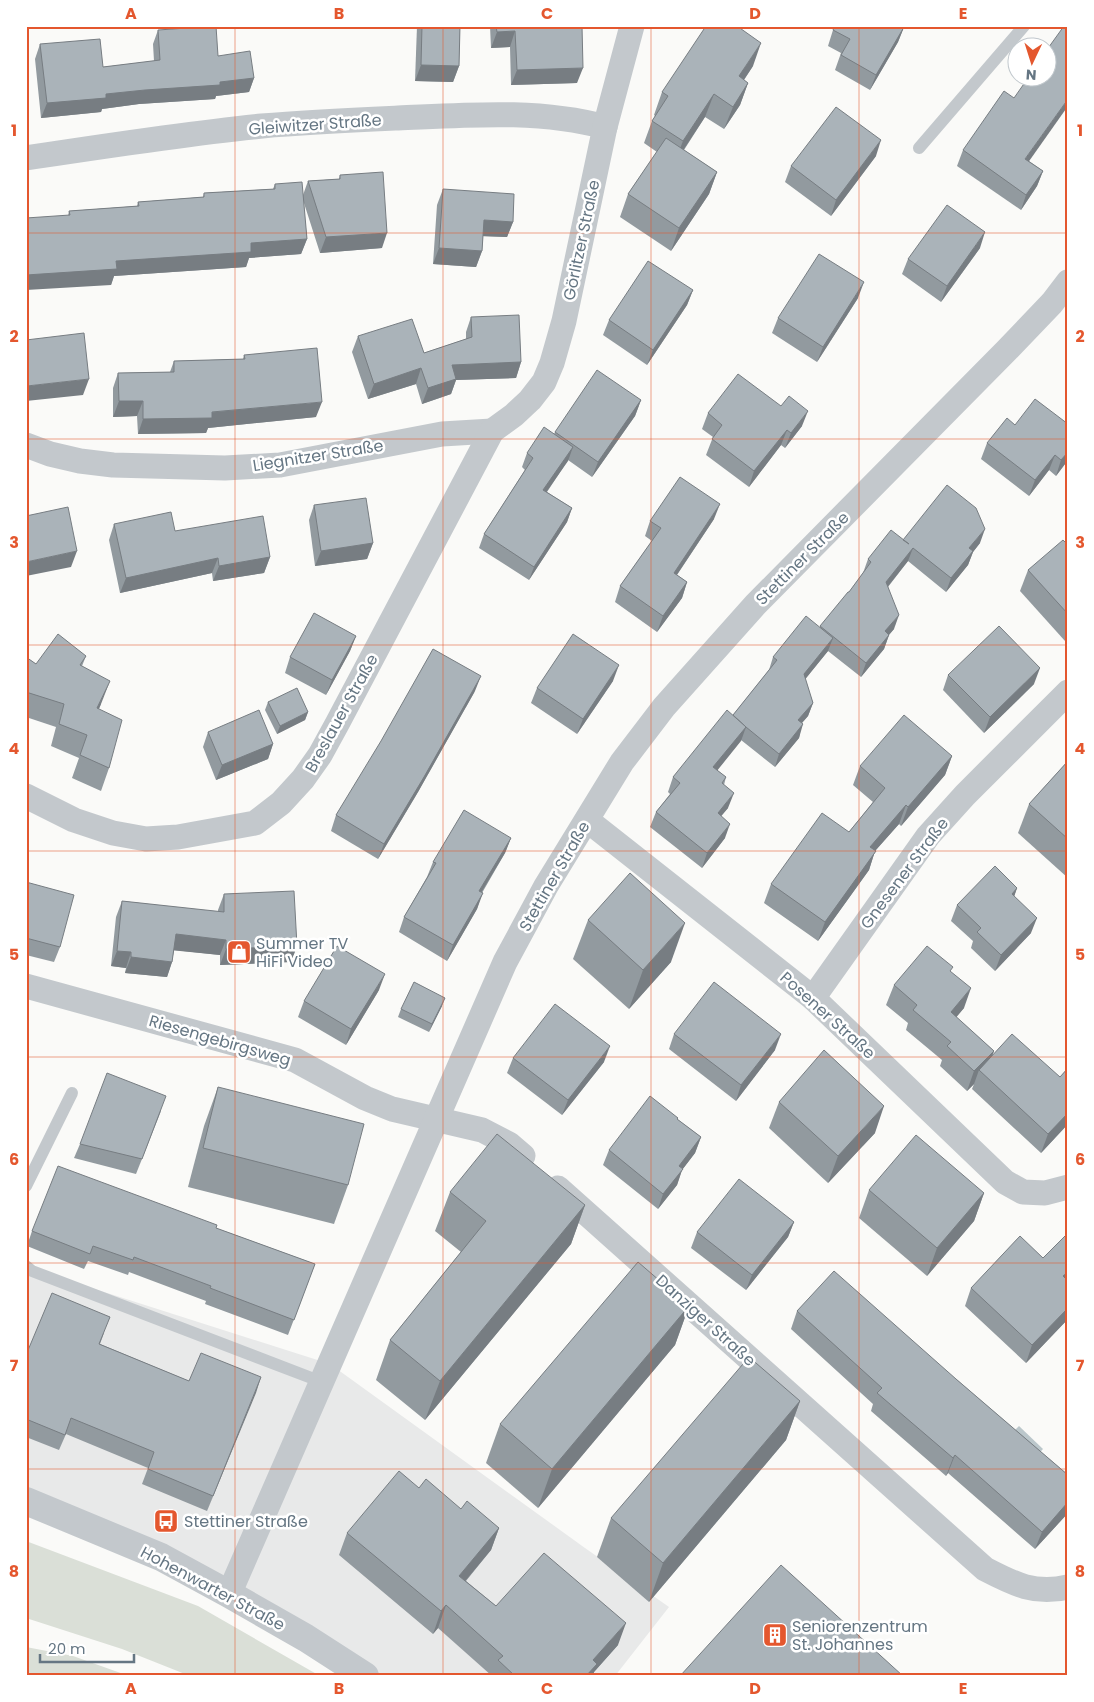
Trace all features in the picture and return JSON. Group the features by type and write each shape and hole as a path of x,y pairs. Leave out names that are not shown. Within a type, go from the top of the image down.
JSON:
{"street":[{"name":"Görlitzer Straße","path":"492,431 514,415 530,400 544,382 552,363 564,321 605,127 632,26"},
{"name":"Gleiwitzer Straße","path":"26,158 190,134 264,126 364,120 504,115 580,120 605,127"},
{"name":"Stettiner Straße","path":"230,1594 505,962 546,886 622,762 658,715 748,612 1007,350 1052,303 1068,282"},
{"name":"Liegnitzer Straße","path":"26,445 65,457 105,464 172,468 225,468 280,464 442,434 492,431"},
{"name":"Breslauer Straße","path":"26,796 74,820 113,833 146,839 186,836 255,823 281,803 303,779 320,755 492,431"},
{"name":"Gnesener Straße","path":"813,998 928,836 965,795 1068,692"},
{"name":"Posener Straße","path":"587,820 813,998 1004,1182 1023,1192 1045,1193 1068,1187"},
{"name":"Riesengebirgsweg","path":"26,986 295,1060 365,1098 392,1109 436,1119"},
{"name":"Danziger Straße","path":"436,1119 482,1130 509,1144 985,1569 1009,1582 1031,1589 1052,1591 1068,1587"},
{"name":"Hohenwarter Straße","path":"26,1501 161,1557 306,1638 365,1676"}],"lane":[{"path":"918,148 1024,26"},
{"path":"26,1186 72,1093"},
{"path":"26,1266 32,1271 322,1382"}],"shaded area":[{"path":"26,1267 330,1364 669,1607 615,1676 365,1676 26,1501"},
{"path":"1019,1426 1043,1449 1033,1460 1008,1437"},
{"path":"26,1541 198,1606 320,1676 190,1676 122,1649 26,1618"},
{"path":"26,1647 73,1656 129,1676 26,1676"}],"building":[{"path":"216,26 218,56 250,51 254,78 220,82 220,85 106,94 106,98 47,103 40,44 100,39 103,67 160,60 158,30"},
{"path":"422,26 460,26 459,66 421,65"},
{"path":"496,26 582,26 583,68 517,70 515,31 497,32"},
{"path":"706,26 737,26 761,43 739,76 748,83 733,107 714,94 683,141 652,121 668,96 662,92"},
{"path":"835,26 904,27 876,75 841,55 850,39 833,30"},
{"path":"1064,26 1068,26 1068,99 1025,159 1043,171 1026,195 963,150 1004,91 1014,98 1021,88 1056,88 1055,38"},
{"path":"836,107 881,140 836,200 791,166"},
{"path":"666,138 717,172 679,228 628,194"},
{"path":"383,172 387,233 326,237 308,181 340,179 340,175"},
{"path":"302,182 307,239 251,243 251,252 116,261 117,269 26,275 26,218 70,215 69,211 139,206 138,202 204,197 204,193 275,189 275,184"},
{"path":"443,189 514,194 513,222 484,220 482,251 439,248"},
{"path":"947,205 985,232 947,286 908,259"},
{"path":"819,254 864,282 823,347 778,318"},
{"path":"648,261 693,290 653,350 609,320"},
{"path":"519,315 521,362 452,365 456,379 428,388 421,368 374,384 358,336 412,319 424,353 472,337 471,317"},
{"path":"84,333 89,379 27,386 26,340"},
{"path":"317,348 322,402 212,412 212,418 143,419 143,401 119,401 118,373 174,372 174,361 245,359 244,355"},
{"path":"597,370 641,400 598,462 555,432"},
{"path":"738,374 781,406 789,396 808,411 791,433 787,430 754,471 712,439 722,425 708,413"},
{"path":"1035,399 1068,424 1068,452 1061,460 1055,455 1035,480 987,443 1007,418 1015,425"},
{"path":"544,427 573,447 543,490 572,508 534,567 484,534 533,458 527,453"},
{"path":"680,477 720,504 674,573 687,582 663,616 620,586 661,528 650,521"},
{"path":"947,485 976,508 985,529 969,548 973,551 951,578 913,548 886,582 899,615 885,631 889,635 866,663 820,626 849,592 871,562 868,559 891,530 903,540"},
{"path":"366,498 373,543 321,551 314,505"},
{"path":"68,507 77,551 26,562 26,516"},
{"path":"171,512 175,531 263,516 270,557 219,566 218,558 126,578 114,524"},
{"path":"1063,540 1068,545 1068,614 1028,570"},
{"path":"314,613 356,636 332,680 290,657"},
{"path":"806,616 833,638 804,674 813,703 798,720 803,724 779,754 733,715 777,660 773,657"},
{"path":"999,626 1040,668 990,717 948,675"},
{"path":"58,634 86,656 80,665 110,681 97,708 122,720 109,768 80,755 87,735 59,724 64,704 26,692 26,657 36,664"},
{"path":"573,634 619,665 583,719 537,688"},
{"path":"433,649 481,676 384,844 336,815 381,741"},
{"path":"297,688 308,712 280,726 268,702"},
{"path":"259,710 273,744 222,765 208,732"},
{"path":"727,710 746,727 713,767 726,777 722,783 734,793 718,813 730,824 707,853 656,812 680,783 673,777"},
{"path":"904,715 952,756 870,847 876,851 825,922 771,884 822,813 849,832 885,788 860,766"},
{"path":"1068,761 1068,839 1029,804"},
{"path":"464,810 511,838 479,891 483,893 453,945 404,917 436,863 433,862"},
{"path":"995,866 1017,888 1012,894 1037,918 1001,955 977,932 981,928 957,905"},
{"path":"630,873 685,923 643,970 588,920"},
{"path":"26,882 74,895 60,947 26,938"},
{"path":"294,891 297,946 226,949 226,940 176,934 172,962 131,957 131,952 117,951 122,901 224,912 224,894"},
{"path":"337,946 385,974 351,1029 304,1001"},
{"path":"927,946 953,967 950,971 971,988 951,1012 994,1051 974,1071 947,1046 951,1042 913,1010 917,1005 894,985"},
{"path":"414,982 445,998 432,1024 401,1009"},
{"path":"714,982 781,1034 741,1085 674,1034"},
{"path":"555,1004 610,1046 568,1100 513,1058"},
{"path":"1012,1034 1060,1077 1068,1068 1068,1113 1048,1134 979,1070"},
{"path":"824,1050 884,1106 838,1156 779,1102"},
{"path":"107,1073 166,1096 142,1159 80,1144"},
{"path":"218,1087 364,1124 348,1185 203,1148"},
{"path":"650,1096 701,1137 679,1166 683,1169 663,1194 609,1150"},
{"path":"497,1134 585,1205 440,1381 390,1340 486,1221 450,1192"},
{"path":"916,1135 984,1193 937,1248 869,1190"},
{"path":"58,1166 217,1225 216,1228 315,1264 294,1320 134,1257 133,1260 93,1246 90,1254 32,1231"},
{"path":"739,1179 794,1222 752,1275 697,1232"},
{"path":"1068,1233 1068,1272 1063,1276 1068,1281 1068,1308 1032,1345 971,1288 1020,1236 1043,1258"},
{"path":"638,1262 689,1306 552,1469 500,1424"},
{"path":"834,1271 1068,1475 1068,1502 1042,1532 955,1455 953,1458 877,1393 882,1388 797,1311"},
{"path":"52,1293 110,1317 99,1344 189,1381 201,1353 261,1377 213,1496 148,1469 154,1452 71,1418 65,1435 26,1419 26,1355"},
{"path":"749,1357 800,1401 663,1563 611,1518"},
{"path":"399,1471 419,1488 426,1479 461,1509 467,1501 499,1528 459,1576 496,1606 544,1553 626,1623 593,1660 597,1664 586,1676 515,1676 498,1660 503,1656 446,1605 441,1611 347,1533"},
{"path":"781,1565 903,1676 793,1676 791,1674 790,1676 680,1676"}],"place":[{"name":"Summer TV HiFi Video","path":"239,952"},
{"name":"Stettiner Straße","path":"166,1521"},
{"name":"Seniorenzentrum St. Johannes","path":"775,1635"}]}
